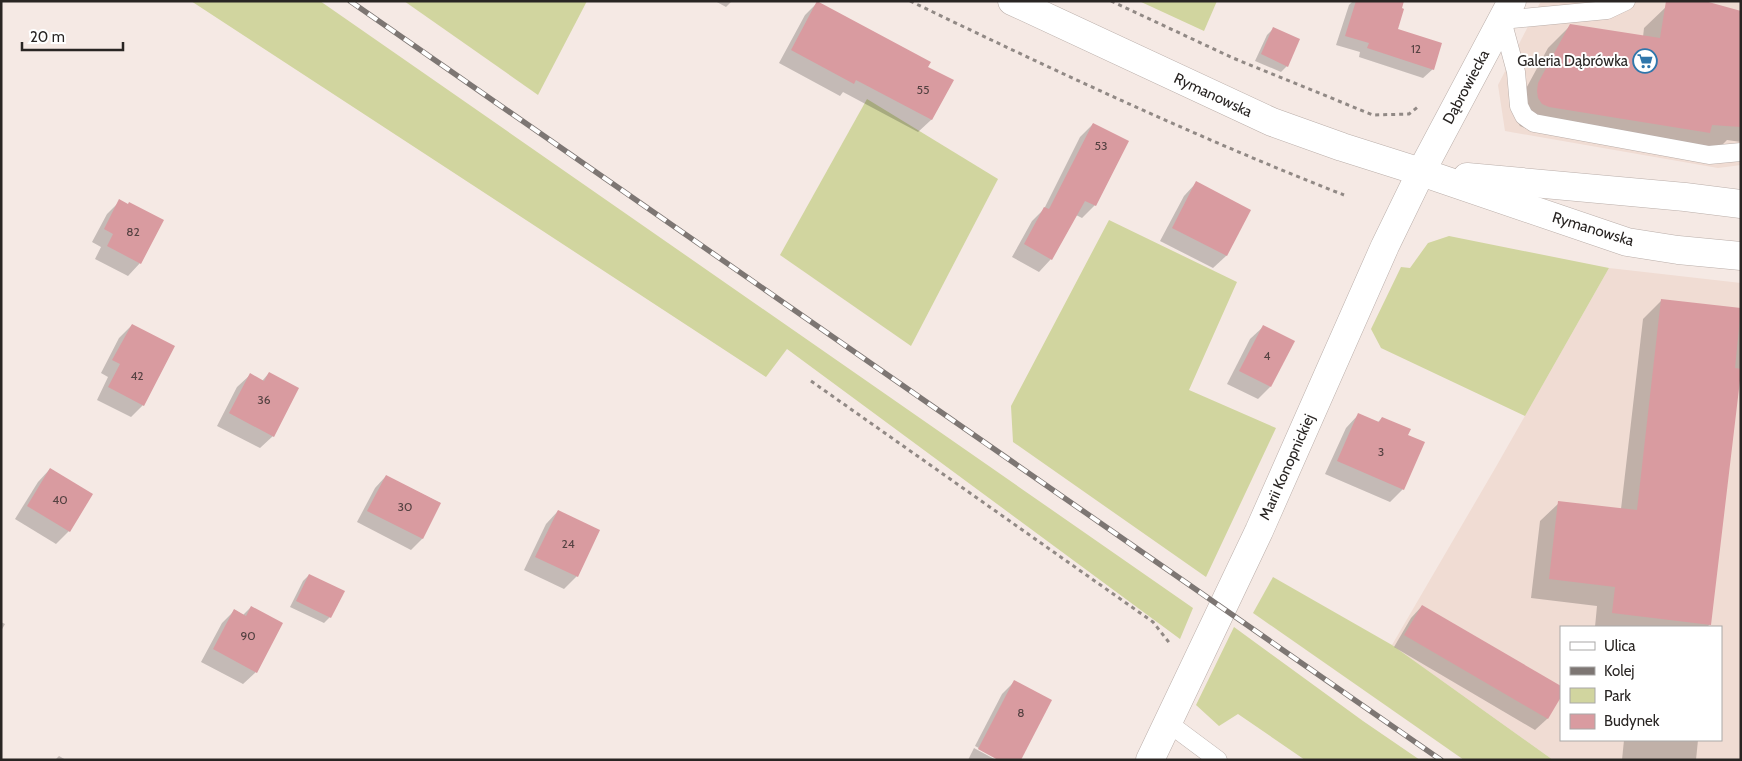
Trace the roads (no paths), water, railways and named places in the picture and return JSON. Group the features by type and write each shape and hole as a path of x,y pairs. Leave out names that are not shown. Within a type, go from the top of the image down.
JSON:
{"main road":[{"name":"Rymanowska","path":"1012,1 1272,122 1342,148 1421,172 1627,242 1741,256"},
{"name":"Dąbrowiecka","path":"1421,172 1507,11"},
{"name":"Rymanowska","path":"1421,172 1741,204"},
{"name":"Marii Konopnickiej","path":"1150,760 1259,531 1362,297 1421,172"}],"lane":[{"path":"1626,1 1608,10 1507,11 1519,106 1524,116 1534,123 1709,155 1741,152"},
{"path":"1167,722 1218,760"}],"railway":[{"path":"350,1 1441,760"}],"place":[{"name":"Galeria Dąbrówka","path":"1645,61"}]}
